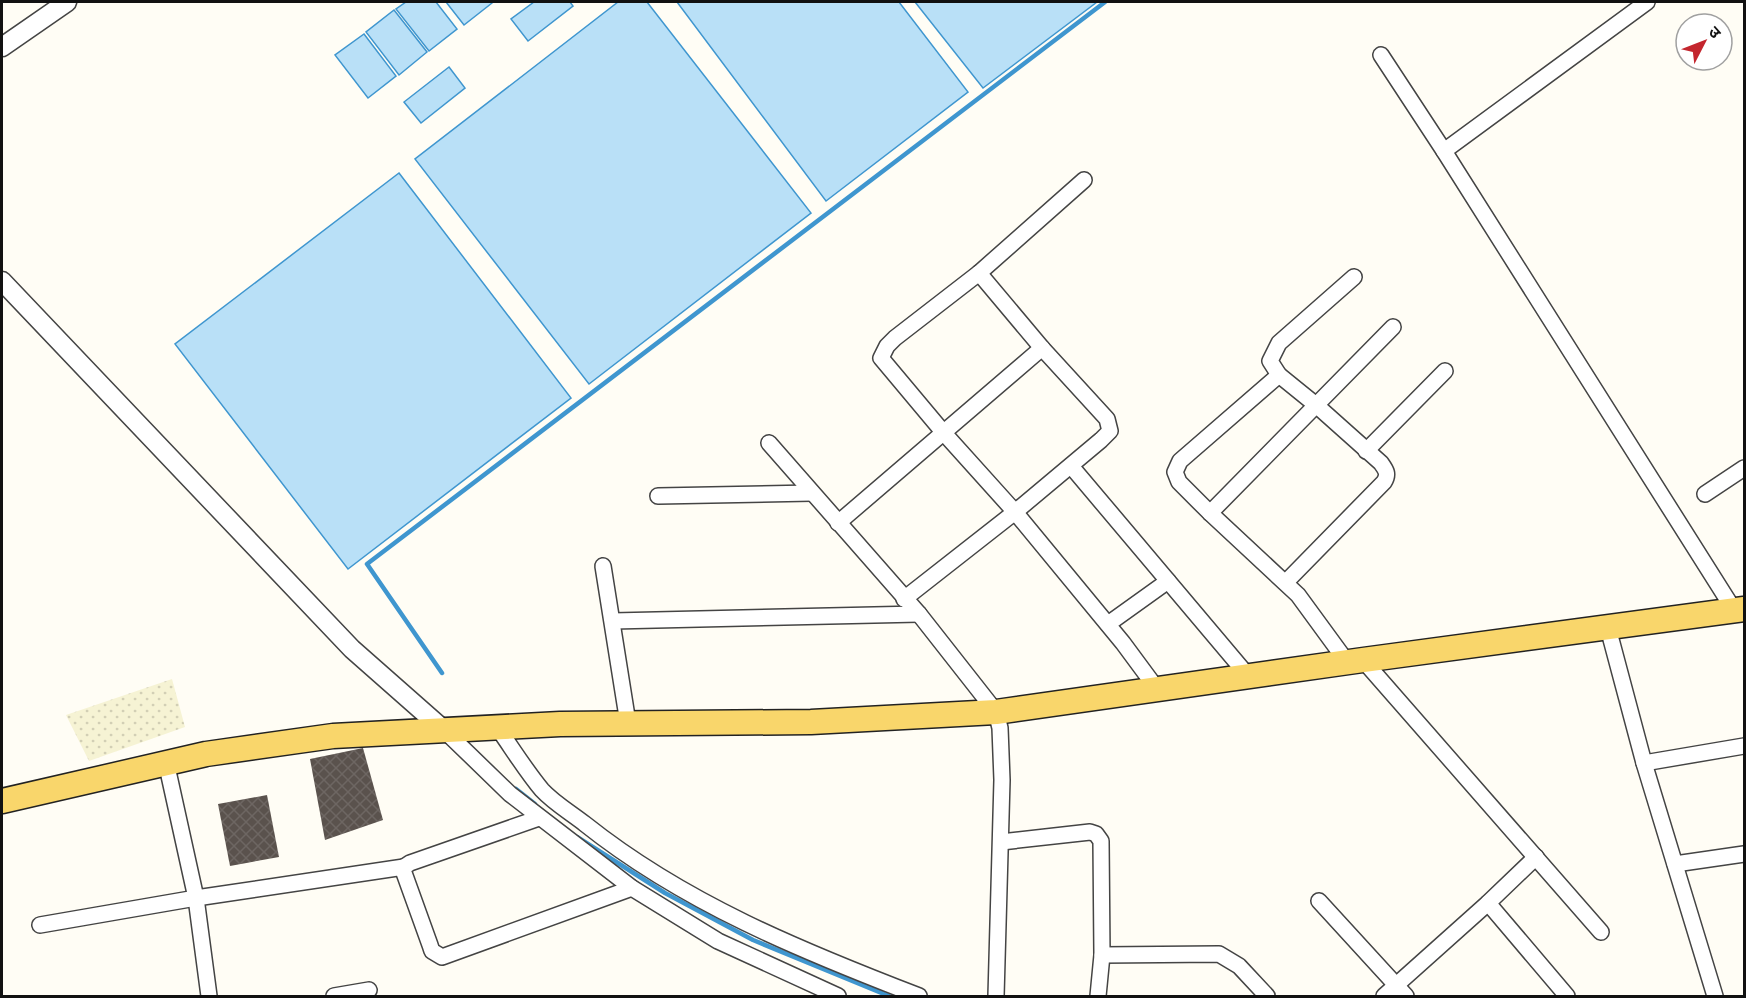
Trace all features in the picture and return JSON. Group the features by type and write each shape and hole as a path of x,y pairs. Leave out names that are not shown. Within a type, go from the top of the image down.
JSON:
{"main road":[{"path":"2,801 166,762 333,736 628,723 811,722 996,712 1739,609"}],"street":[{"path":"2,47 66,2"},
{"path":"1444,151 1647,2"},
{"path":"1381,55 1739,609"},
{"path":"1084,180 979,273 895,339 881,355 883,362 1015,512 1108,624 1157,689"},
{"path":"904,599 1015,512 1110,431 1109,423 979,273"},
{"path":"1286,582 1384,482 1387,476 1386,471 1366,451 1270,364 1270,357 1288,334 1354,277"},
{"path":"2,281 352,649 445,731 510,794 633,888 718,941 838,996"},
{"path":"1210,513 1393,327"},
{"path":"838,523 1042,348"},
{"path":"1366,451 1445,370"},
{"path":"1280,375 1176,466 1174,472 1179,482 1286,582 1355,661 1536,857 1601,932"},
{"path":"769,443 919,614 996,712 1002,750 996,996"},
{"path":"1071,466 1249,677"},
{"path":"1705,494 1744,468"},
{"path":"658,496 812,493"},
{"path":"603,566 628,723"},
{"path":"1108,624 1168,581"},
{"path":"613,621 919,614"},
{"path":"1608,627 1644,763 1714,996"},
{"path":"497,727 543,791 610,844 742,922 919,996"},
{"path":"1644,763 1744,746"},
{"path":"166,762 196,898 209,996"},
{"path":"40,925 196,898 404,867 539,818"},
{"path":"1001,842 1090,832 1099,837 1101,841 1102,955 1098,996"},
{"path":"1675,864 1744,854"},
{"path":"1384,996 1401,991 1536,857"},
{"path":"404,867 432,951 442,957 633,888"},
{"path":"1319,902 1401,991"},
{"path":"1488,903 1567,996"},
{"path":"1102,955 1219,954 1239,966 1267,996"},
{"path":"334,996 369,990"}],"shaded area":[{"path":"172,679 185,727 89,761 66,715"}],"water":[{"path":"406,2 436,2 457,29 429,51 396,9"},
{"path":"446,2 491,2 492,3 464,25"},
{"path":"534,2 570,2 573,6 528,41 511,19"},
{"path":"618,2 647,2 811,213 589,384 415,159"},
{"path":"677,2 899,2 968,92 826,201"},
{"path":"915,2 1097,2 983,88"},
{"path":"394,10 427,52 399,75 366,32"},
{"path":"364,34 396,76 368,98 335,55"},
{"path":"449,67 465,88 421,123 404,102"},
{"path":"399,173 571,398 348,569 175,344"}],"building":[{"path":"363,748 383,820 325,840 310,759"},
{"path":"267,795 279,857 230,866 218,804"}],"waterway":[{"path":"442,673 367,564 1105,2"},
{"path":"516,789 535,804"},
{"path":"577,837 665,893 753,940 889,996"}]}
